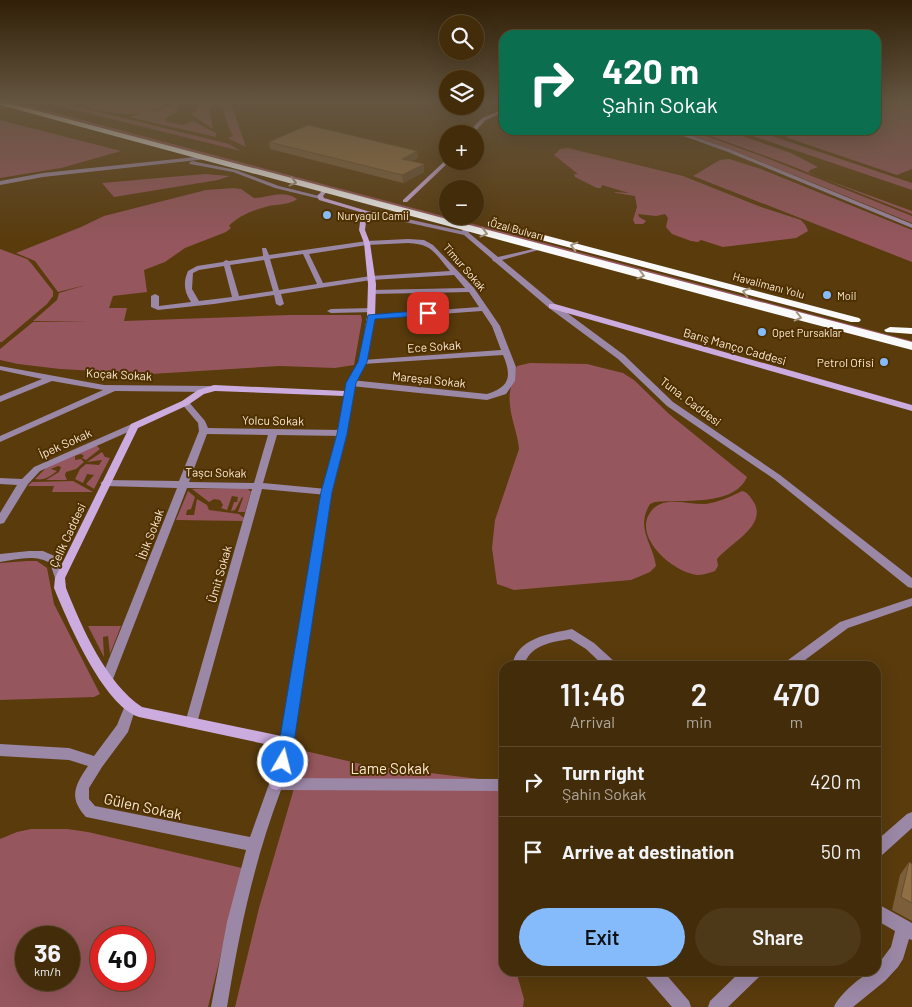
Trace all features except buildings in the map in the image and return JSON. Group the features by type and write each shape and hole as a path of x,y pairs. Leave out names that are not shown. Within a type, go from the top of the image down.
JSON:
{"highway":[{"name":"Özal Bulvarı","path":"168,148 322,194 540,248 912,346"},
{"path":"202,148 302,174"},
{"path":"396,199 409,202"},
{"name":"Özal Bulvarı","path":"484,222 706,281"},
{"name":"Havalimanı Yolu","path":"706,281 912,336"},
{"path":"890,330 912,331"},
{"path":"860,332 912,350"}],"street":[{"path":"720,148 912,226"},
{"path":"0,183 58,174 205,158"},
{"path":"181,161 234,171 277,187 322,194 371,213 466,231"},
{"path":"409,202 439,170"},
{"path":"219,1007 232,924 253,845 283,762 327,492 342,434 350,389 363,362 372,313 372,292 367,243 362,226 366,217 371,213"},
{"name":"Tuna. Caddesi","path":"466,231 495,260 552,306 621,357 670,404 778,477 912,584"},
{"name":"Timur Sokak","path":"367,243 408,241 424,242 431,246 471,290 496,326 512,367 510,381 503,392"},
{"path":"196,303 190,292 188,282 190,272 197,268 226,262 367,243"},
{"path":"495,260 540,248"},
{"path":"264,249 280,304"},
{"path":"305,252 321,286"},
{"path":"226,262 236,298"},
{"path":"154,296 155,307 158,308 371,278 455,273"},
{"path":"372,292 471,290"},
{"name":"Barış Manço Caddesi","path":"552,306 912,408"},
{"path":"332,311 372,313 485,309"},
{"name":"Ece Sokak","path":"363,362 506,352"},
{"name":"Koçak Sokak","path":"0,368 86,386 114,389 209,389"},
{"path":"0,400 51,378"},
{"path":"0,439 114,389"},
{"path":"134,426 185,403 209,389 350,389"},
{"name":"Mareşal Sokak","path":"350,389 480,397 494,396 503,392"},
{"path":"185,403 202,423 204,431"},
{"name":"İpek Sokak","path":"0,520 24,482 43,465 134,426"},
{"name":"Çelik Caddesi","path":"134,426 60,578 60,588 64,598 107,679 121,699 130,707 139,712 286,743"},
{"name":"Yolcu Sokak","path":"204,431 342,434"},
{"name":"İbik Sokak","path":"107,679 204,431"},
{"name":"Ümit Sokak","path":"191,723 273,432"},
{"path":"0,481 24,482"},
{"name":"Taşcı Sokak","path":"105,483 258,486 327,492"},
{"path":"0,558 38,554 47,556 55,561 60,578"},
{"path":"795,661 844,625 912,602"},
{"path":"520,661 523,652 538,642 572,634 590,646 606,661"},
{"path":"0,750 69,754 97,763 123,728 130,707"},
{"name":"Gülen Sokak","path":"97,763 82,788 81,797 84,805 92,812 253,845"},
{"name":"Lame Sokak","path":"276,784 499,784"},
{"path":"881,847 912,819"},
{"path":"881,914 908,930 897,954 888,967 881,972"},
{"path":"656,976 683,1007"},
{"path":"716,1007 747,976"},
{"path":"842,1007 851,996 877,976"}],"shaded area":[{"path":"0,148 109,148 121,151 61,168 0,178"},
{"path":"178,148 188,148 439,215 439,217"},
{"path":"568,148 683,176 761,207 801,220 808,231 796,238 723,247 701,240 698,242 691,241 672,234 666,227 668,218 665,214 656,216 638,214 639,217 646,221 643,224 635,224 633,220 637,207 635,196 616,193 614,192 629,193 602,185 601,188 597,188 575,177 574,174 578,174 554,155 560,149"},
{"path":"726,148 739,148 764,157 912,216 912,223"},
{"path":"743,148 777,148 818,167 810,170 808,173"},
{"path":"788,148 808,148 912,183 912,190"},
{"path":"817,148 912,148 912,169 897,175"},
{"path":"729,159 761,169 912,230 912,262 693,176 720,160"},
{"path":"205,174 230,176 218,180 114,197 102,183"},
{"path":"821,178 912,211 912,214"},
{"path":"241,189 254,198 281,194 297,199 248,213 233,222 229,226 231,228 226,232 185,248 165,262 144,270 147,292 113,296 109,308 127,308 124,321 289,315 361,315 362,320 354,365 335,368 280,366 151,374 60,369 0,360 0,349 33,322 88,321 33,321 57,300 59,293 86,285 58,292 35,261 16,253 104,216 206,190"},
{"path":"468,225 477,225 912,341 912,343"},
{"path":"0,249 27,259 53,291 53,296 47,304 2,342 0,342"},
{"path":"530,363 587,364 623,373 634,380 669,414 747,477 740,487 731,493 719,497 706,500 655,502 650,504 644,521 646,536 656,566 650,572 631,580 514,590 497,584 492,548 495,520 519,449 511,411 510,390 517,366"},
{"path":"95,444 100,449 86,460 82,458 84,456 81,454 75,456 75,460 81,459 84,462 76,469 66,472 67,480 46,480 59,472 61,467 58,466 51,469 57,471 50,476 44,479 35,479 47,467"},
{"path":"102,452 105,457 110,458 94,489 86,484 94,475 87,474 83,483 75,479 80,469 86,464 99,465 102,460 87,462"},
{"path":"73,481 93,492 52,492 54,486 28,486 32,482"},
{"path":"247,488 251,492 245,512 238,512 242,497 235,510 231,511 238,497 232,496 227,510 221,508 223,505 220,500 214,499 209,502 192,489"},
{"path":"188,491 195,497 191,509 187,510 186,515 194,515 197,499 207,505 209,510 239,514 244,518 243,521 176,520"},
{"path":"742,491 748,494 753,501 757,510 756,518 746,533 717,559 718,566 715,571 697,575 676,567 656,550 649,539 646,529 647,518 659,504 679,502 706,504"},
{"path":"37,561 47,568 54,604 100,694 94,697 0,700 0,563"},
{"path":"88,626 121,626 110,654 108,636 103,637 104,657"},
{"path":"305,751 365,765 499,781 499,976 517,976 524,999 523,1007 235,1007 259,908"},
{"path":"31,829 67,829 88,832 242,868 208,1007 0,1007 0,839"}],"place":[{"name":"Nuryagül Camii","path":"327,215"},
{"name":"Moil","path":"827,295"},
{"name":"Opet Pursaklar","path":"762,332"},
{"name":"Petrol Ofisi","path":"884,362"}],"route":[{"path":"283,762 327,492 342,434 351,383 363,362 372,317 428,313"}]}
